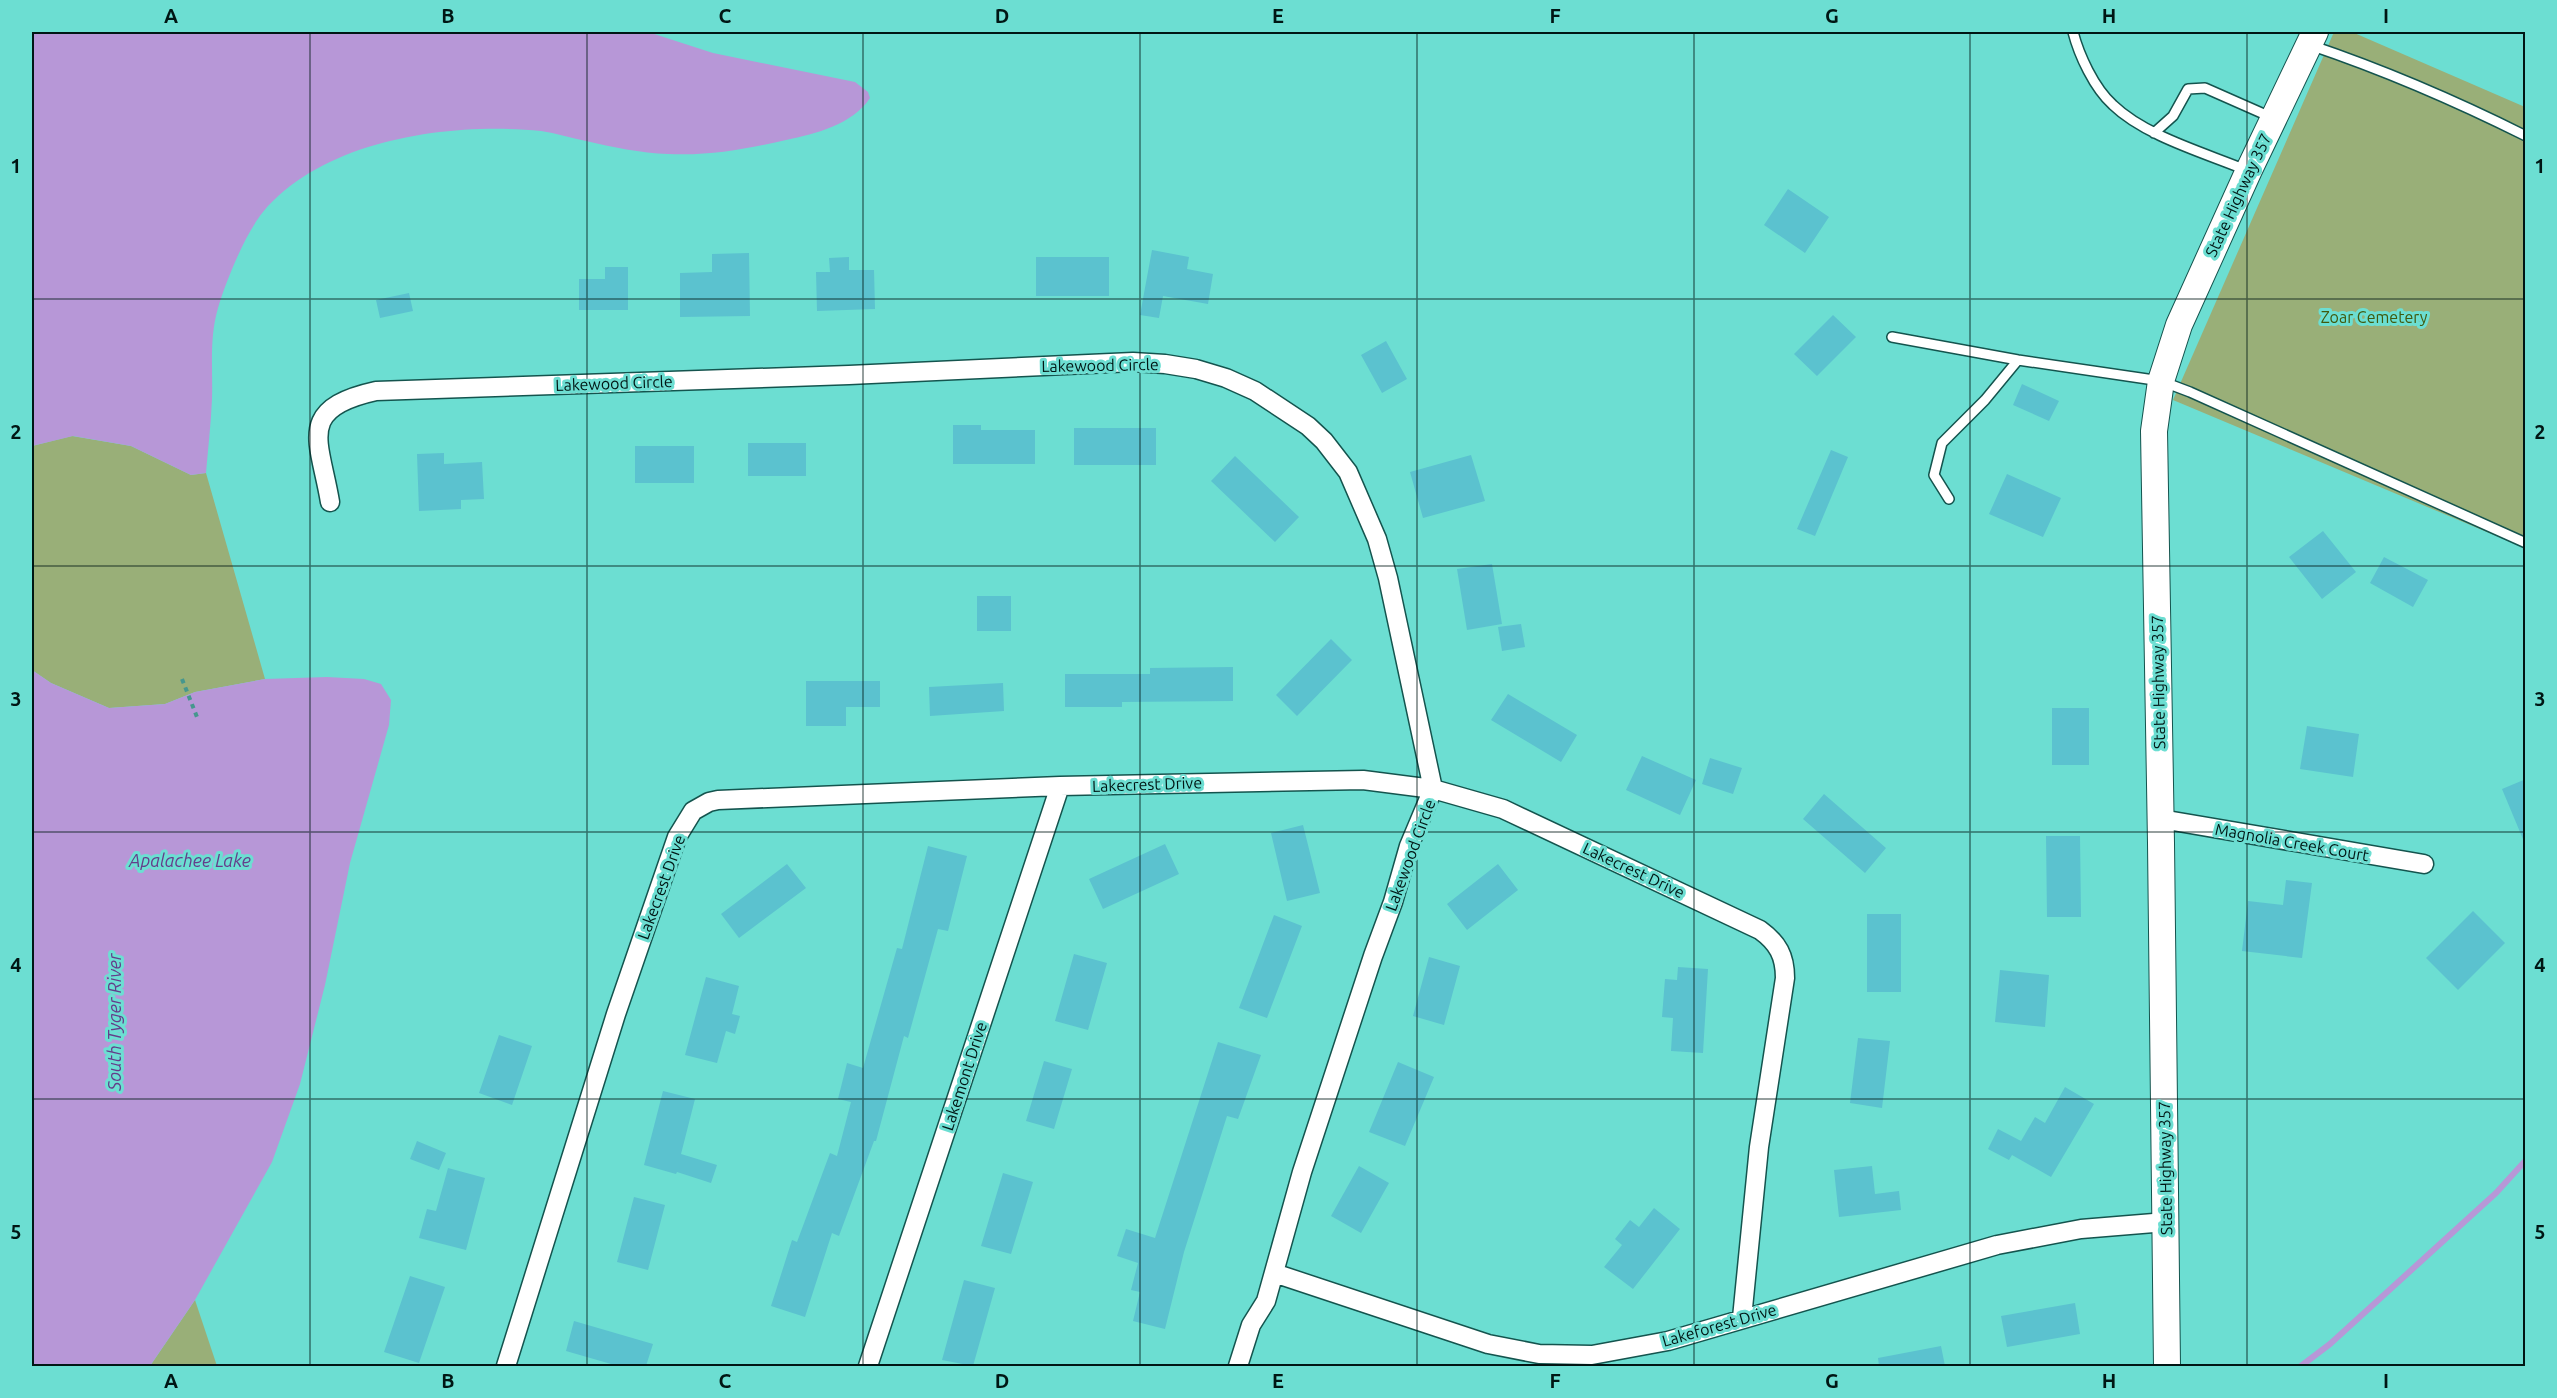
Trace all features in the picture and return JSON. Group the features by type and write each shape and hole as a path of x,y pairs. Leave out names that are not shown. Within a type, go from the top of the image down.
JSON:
{"main road":[{"name":"State Highway 357","path":"2167,1366 2154,431 2161,381 2187,307 2312,38"}],"street":[{"name":"Lakewood Circle","path":"330,502 317,440 319,428 331,409 339,402 376,391 849,375 1133,362 1196,369 1246,387 1283,407 1324,441 1348,472 1377,539 1388,578 1433,789 1409,846 1394,902 1369,967 1302,1172 1266,1301 1251,1326 1238,1366"},
{"name":"Lakecrest Drive","path":"506,1366 656,895 677,837 693,811 718,800 1060,786 1363,780 1433,789 1503,809 1760,930 1772,938 1785,963 1785,978 1759,1148 1742,1318"},
{"name":"Lakemont Drive","path":"868,1366 1060,786"},
{"name":"Magnolia Creek Court","path":"2161,819 2424,864"},
{"name":"Lakeforest Drive","path":"1274,1273 1488,1344 1539,1354 1592,1355 1630,1349 1706,1330 1997,1245 2081,1229 2166,1222"}],"lane":[{"path":"2073,32 2078,50 2091,75 2112,105 2154,133 2249,170"},
{"path":"2312,38 2360,62 2468,107 2526,136"},
{"path":"2154,133 2173,116 2188,90 2205,88 2273,118"},
{"path":"1892,337 2018,360 2161,381 2526,543"},
{"path":"1949,499 1934,474 1942,443 1985,400 2018,360"}],"path":[{"path":"182,679 197,717"}],"green space":[{"name":"Zoar Cemetery","path":"2334,32 2352,32 2525,107 2525,548 2173,400"},
{"path":"72,436 131,446 191,475 206,473 265,679 195,692 165,704 109,708 51,683 32,670 32,446"},
{"path":"195,1300 217,1366 150,1366"}],"water":[{"path":"32,32 648,32 713,53 855,82 868,92 870,98 854,115 821,131 798,138 728,151 699,154 658,153 637,151 541,131 468,130 430,133 391,141 354,152 320,167 289,187 263,212 243,245 231,272 218,308 213,331 212,408 206,473 191,475 131,446 73,436 32,446"},
{"name":"Apalachee Lake","path":"32,670 51,683 109,708 165,704 195,692 265,679 327,677 364,679 381,684 391,700 389,725 350,863 325,985 300,1084 272,1162 195,1300 150,1366 32,1366"}],"building":[{"path":"1788,189 1829,217 1805,253 1764,225"},
{"path":"1152,250 1189,257 1187,269 1213,274 1208,304 1163,296 1159,318 1140,315"},
{"path":"749,253 750,316 680,317 680,273 712,272 712,254"},
{"path":"849,257 849,270 874,270 875,309 817,311 816,272 830,272 829,258"},
{"path":"1036,257 1109,257 1109,296 1036,296"},
{"path":"605,267 628,267 628,310 579,310 579,279 605,279"},
{"path":"409,293 413,311 380,318 376,300"},
{"path":"1833,315 1856,337 1817,376 1794,354"},
{"path":"1386,341 1407,379 1382,393 1361,355"},
{"path":"2022,384 2059,401 2049,421 2013,405"},
{"path":"953,425 981,425 981,430 1035,430 1035,464 953,464"},
{"path":"1074,428 1156,428 1156,465 1074,465"},
{"path":"748,443 806,443 806,476 748,476"},
{"path":"635,446 694,446 694,483 635,483"},
{"path":"1831,450 1848,457 1815,536 1797,529"},
{"path":"444,453 444,464 482,462 484,499 461,500 461,509 419,511 417,454"},
{"path":"1471,455 1485,501 1423,518 1410,472"},
{"path":"1235,456 1299,517 1275,542 1211,481"},
{"path":"2007,474 2061,498 2043,537 1989,514"},
{"path":"2323,531 2356,572 2322,599 2289,557"},
{"path":"2384,557 2428,580 2413,607 2370,583"},
{"path":"1492,564 1502,624 1467,630 1457,569"},
{"path":"977,596 1011,596 1011,631 977,631"},
{"path":"1521,624 1525,647 1502,651 1498,627"},
{"path":"1331,639 1352,660 1297,716 1276,695"},
{"path":"1233,667 1233,701 1122,702 1122,707 1065,707 1065,674 1150,674 1150,668"},
{"path":"806,681 880,681 880,707 846,707 846,726 806,726"},
{"path":"1003,683 1004,711 930,716 929,687"},
{"path":"1508,694 1577,735 1561,762 1491,720"},
{"path":"2052,708 2089,708 2089,765 2052,765"},
{"path":"2307,726 2359,734 2353,777 2300,769"},
{"path":"1642,756 1696,780 1680,815 1626,790"},
{"path":"1710,758 1742,768 1733,794 1702,784"},
{"path":"2526,779 2526,844 2525,844 2502,789"},
{"path":"1824,794 1886,848 1865,873 1803,819"},
{"path":"1303,825 1320,893 1287,901 1271,833"},
{"path":"2046,836 2080,836 2081,917 2047,917"},
{"path":"1165,844 1179,874 1103,909 1089,879"},
{"path":"928,846 967,856 948,931 938,929 908,1038 904,1036 876,1141 874,1141 839,1236 832,1233 805,1317 771,1306 792,1240 797,1242 830,1153 837,1156 851,1102 838,1099 847,1063 863,1068 897,948 902,949"},
{"path":"787,864 806,888 739,938 721,914"},
{"path":"1498,864 1518,890 1467,930 1447,904"},
{"path":"2286,880 2312,883 2302,958 2242,951 2248,901 2283,905"},
{"path":"2473,911 2505,943 2458,990 2426,958"},
{"path":"1867,914 1901,914 1901,992 1867,992"},
{"path":"1274,915 1302,926 1267,1018 1239,1008"},
{"path":"1074,954 1107,963 1088,1030 1055,1021"},
{"path":"1429,957 1460,966 1444,1025 1413,1016"},
{"path":"1678,967 1708,969 1703,1053 1671,1051 1673,1018 1662,1017 1665,979 1677,980"},
{"path":"2000,970 2049,975 2045,1027 1995,1022"},
{"path":"706,977 739,986 732,1014 740,1016 735,1034 726,1031 717,1063 685,1055"},
{"path":"499,1035 532,1046 512,1105 479,1093"},
{"path":"1858,1038 1890,1041 1882,1108 1850,1103"},
{"path":"1218,1042 1261,1055 1238,1119 1227,1116 1184,1252 1165,1329 1133,1321 1140,1292 1131,1290 1138,1263 1117,1256 1126,1229 1155,1238"},
{"path":"1044,1061 1072,1069 1054,1129 1026,1121"},
{"path":"1398,1062 1434,1077 1405,1146 1369,1132"},
{"path":"2065,1087 2094,1104 2051,1177 2012,1155 2009,1160 1988,1149 1998,1129 2021,1141 2035,1117 2045,1123"},
{"path":"663,1091 695,1099 681,1154 717,1165 711,1183 677,1172 676,1174 644,1165"},
{"path":"417,1141 446,1153 439,1170 410,1159"},
{"path":"1359,1166 1389,1183 1361,1233 1331,1216"},
{"path":"1872,1166 1875,1194 1899,1191 1901,1210 1839,1217 1834,1170"},
{"path":"448,1168 485,1178 466,1250 419,1238 427,1209 436,1211"},
{"path":"1003,1173 1033,1182 1011,1254 981,1246"},
{"path":"634,1197 665,1205 648,1270 617,1262"},
{"path":"1654,1208 1680,1229 1633,1289 1604,1267 1622,1245 1615,1239 1630,1220 1639,1227"},
{"path":"410,1276 445,1287 419,1363 384,1352"},
{"path":"964,1280 995,1288 973,1366 942,1360"},
{"path":"2075,1303 2080,1334 2007,1347 2001,1316"},
{"path":"574,1321 653,1344 646,1366 618,1366 566,1351"},
{"path":"1941,1346 1945,1366 1879,1366 1878,1358"}],"waterway":[{"path":"2301,1366 2330,1344 2496,1193 2526,1160"}],"water label":[{"name":"South Tyger River","path":"114,1022"}]}
